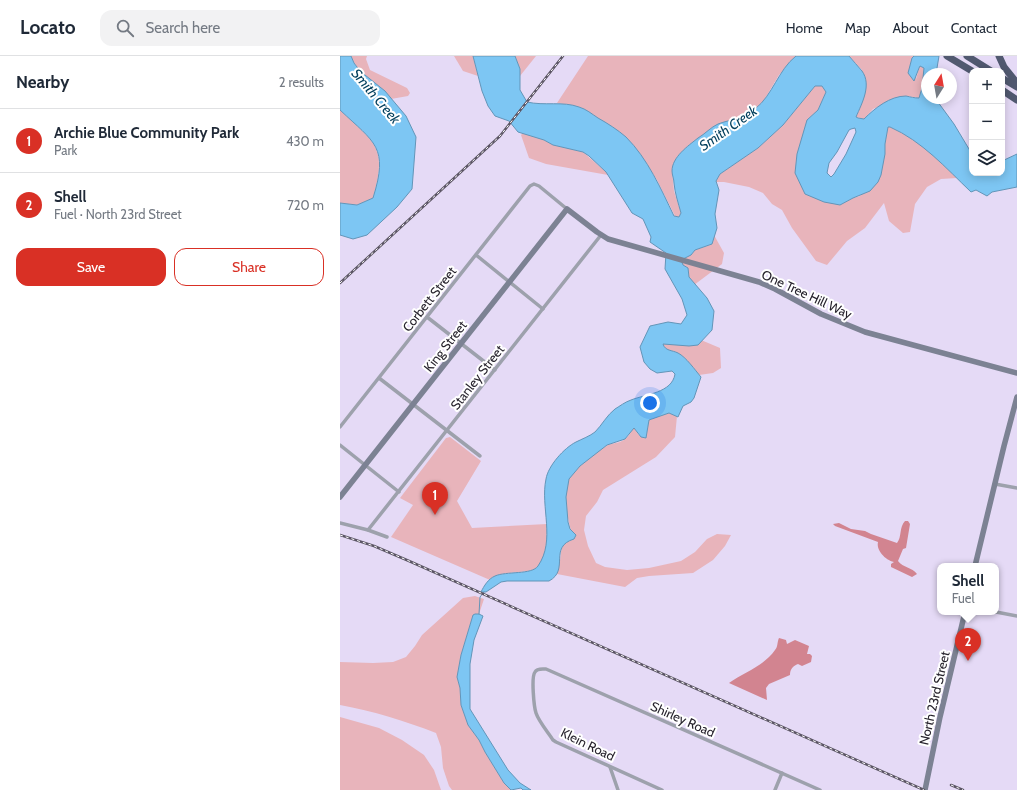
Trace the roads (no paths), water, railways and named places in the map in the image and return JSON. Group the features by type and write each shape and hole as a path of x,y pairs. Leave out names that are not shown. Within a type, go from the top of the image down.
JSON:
{"highway":[{"path":"948,56 969,70"},
{"path":"967,56 986,68"},
{"path":"999,56 1004,67 1017,83"},
{"path":"1005,80 1017,87"},
{"path":"1005,92 1017,100"}],"street":[{"name":"One Tree Hill Way","path":"534,184 539,186 601,235 614,241 770,286 821,314 865,332 1017,373"},
{"name":"Corbett Street","path":"340,427 530,186 534,184"},
{"name":"King Street","path":"340,497 567,209"},
{"name":"Stanley Street","path":"368,530 601,235"},
{"path":"476,255 543,309"},
{"path":"428,317 495,370"},
{"path":"379,378 480,456"},
{"path":"976,563 1017,397"},
{"path":"340,445 399,492"},
{"path":"995,484 1017,488"},
{"path":"340,523 368,530 387,537"},
{"path":"999,613 1017,616"},
{"name":"North 23rd Street","path":"925,790 941,710 964,615"},
{"name":"Klein Road","path":"538,669 533,676 536,712 553,740 662,790"},
{"name":"Shirley Road","path":"538,669 546,669 820,790"},
{"path":"610,766 618,790"},
{"path":"775,790 782,774"}],"water":[{"name":"Smith Creek","path":"340,56 351,56 360,71 385,91 406,116 416,137 412,189 397,207 367,235 353,239 340,235 340,203 357,205 373,198 380,167 376,147 362,130 340,110"},
{"name":"Smith Creek","path":"473,56 515,56 520,69 520,90 527,102 573,105 584,109 620,132 641,155 674,216 679,217 681,213 672,171 675,161 681,152 715,125 747,115 755,109 766,97 785,68 796,56 849,56 862,71 866,82 865,94 856,117 864,119 878,107 894,98 906,96 919,98 921,91 921,104 939,104 954,124 969,149 969,176 1005,176 1005,160 1017,154 1017,187 992,192 987,196 976,190 971,192 923,147 902,133 888,127 881,175 878,182 870,191 840,205 824,202 805,194 795,173 797,154 807,120 818,110 826,92 822,86 815,86 783,125 758,148 720,174 716,181 719,190 715,214 717,228 712,244 695,250 691,255 681,260 683,265 688,268 689,277 707,298 714,311 712,330 698,345 689,346 663,344 667,349 684,357 701,377 694,398 691,402 683,406 678,417 669,413 649,420 646,438 641,437 634,428 625,439 607,445 580,466 569,479 566,497 568,522 570,529 576,535 574,539 562,547 558,571 555,576 549,581 501,582 486,592 481,592 488,581 495,576 530,571 538,566 546,545 545,490 547,474 553,463 571,445 595,432 609,414 615,409 629,401 658,392 669,385 675,374 672,371 657,373 650,369 644,362 640,347 650,326 668,322 681,324 687,315 682,299 665,269 666,253 650,242 651,237 643,219 632,213 606,172 583,152 553,145 544,140 518,132 509,121 495,116 488,106 482,91","holes":["855,128 856,132 846,154 831,177 827,173 829,163 849,130"]},
{"path":"914,56 939,56 937,68 924,68 920,66 914,81 908,73 912,58"},
{"path":"473,615 483,616 474,640 470,664 470,709 508,770 520,783 531,790 523,790 521,788 511,790 504,783 479,740 468,725 461,705 460,688 457,677 461,655"}],"waterway":[{"path":"479,614 480,597 484,592"}],"railway":[{"path":"340,283 500,136 563,56"},
{"path":"340,535 374,546 409,561 924,790"},
{"path":"951,785 963,790"}],"place":[{"name":"Archie Blue Community Park","path":"435,515"},
{"name":"Shell","path":"968,661"}]}
